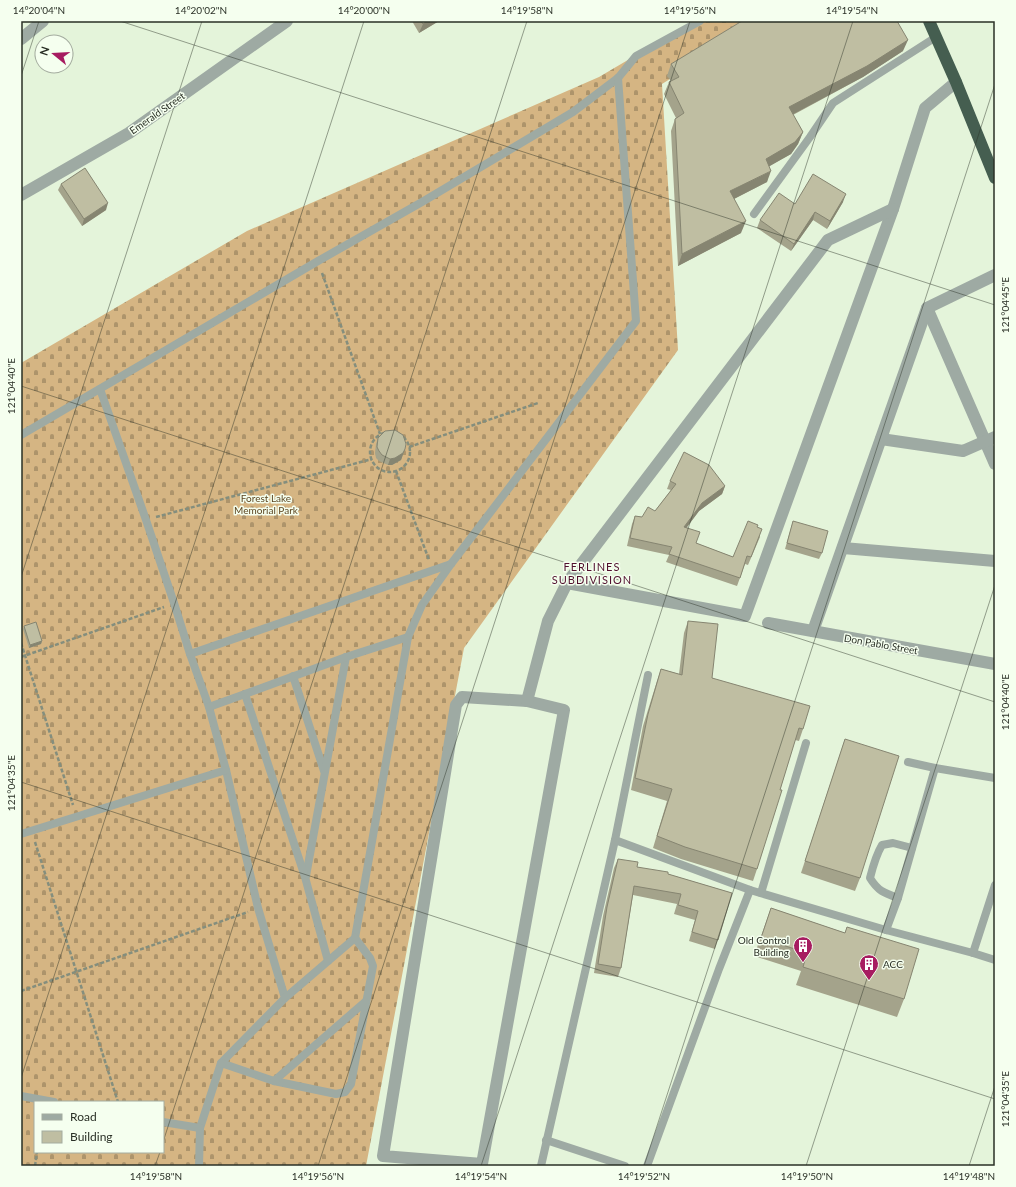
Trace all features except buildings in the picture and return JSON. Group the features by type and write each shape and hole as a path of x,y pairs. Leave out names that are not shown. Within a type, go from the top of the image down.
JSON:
{"highway":[{"path":"929,21 995,177"}],"street":[{"path":"21,39 43,21"},
{"name":"Emerald Street","path":"21,195 129,133 287,21"},
{"path":"566,583 744,616 893,210 925,108 956,82"},
{"path":"527,701 548,621 566,583 828,240 893,210"},
{"path":"813,631 927,308 995,275"},
{"path":"927,308 990,439 995,464"},
{"path":"881,439 963,451 990,439"},
{"path":"843,548 995,561"},
{"name":"Don Pablo Street","path":"768,623 995,664"},
{"path":"462,697 527,701 564,710 482,1164 383,1156 456,705 462,697"}],"lane":[{"path":"21,435 318,261 422,202 573,112 618,78 636,56 700,21"},
{"path":"754,214 833,103 936,37"},
{"path":"200,1166 200,1128 221,1063 285,998 355,938 408,637 422,605 451,564 636,321 618,78"},
{"path":"100,389 209,707 226,770 258,908 285,998"},
{"path":"190,654 451,564"},
{"path":"209,707 346,657 408,637"},
{"path":"305,877 346,657"},
{"path":"541,1166 615,840 648,675"},
{"path":"293,676 324,772"},
{"path":"245,694 305,877 328,960"},
{"path":"761,893 806,743"},
{"path":"908,762 995,778"},
{"path":"886,930 898,898 935,768"},
{"path":"21,834 226,770"},
{"path":"615,840 750,890 995,960"},
{"path":"898,898 880,891 870,878 872,868 877,852 882,845 893,843 912,848"},
{"path":"973,953 995,885"},
{"path":"647,1166 719,969 750,890"},
{"path":"221,1063 274,1082 336,1094 344,1092 351,1084 365,1002 373,966 370,958 355,938"},
{"path":"274,1082 365,1002"},
{"path":"21,1096 48,1101"},
{"path":"164,1122 200,1128"},
{"path":"546,1140 625,1166"}],"path":[{"path":"318,261 380,434"},
{"path":"409,447 538,403"},
{"path":"386,432 399,434 404,438 409,447 409,457 406,463 401,468 389,472 377,467 373,462 370,450 375,438 386,432"},
{"path":"146,520 372,459"},
{"path":"396,470 432,570"},
{"path":"21,657 174,604"},
{"path":"21,642 77,817"},
{"path":"31,831 118,1101"},
{"path":"21,991 258,908"},
{"path":"35,1166 37,1153"}],"green space":[{"name":"Forest Lake Memorial Park","path":"694,21 762,21 662,84 678,350 464,648 366,1166 21,1166 21,363 247,231 599,77"}],"place":[{"name":"Old Control Building","path":"803,963"},
{"name":"ACC","path":"869,981"}],"district":[{"name":"FERLINES SUBDIVISION","path":"592,572"}]}
